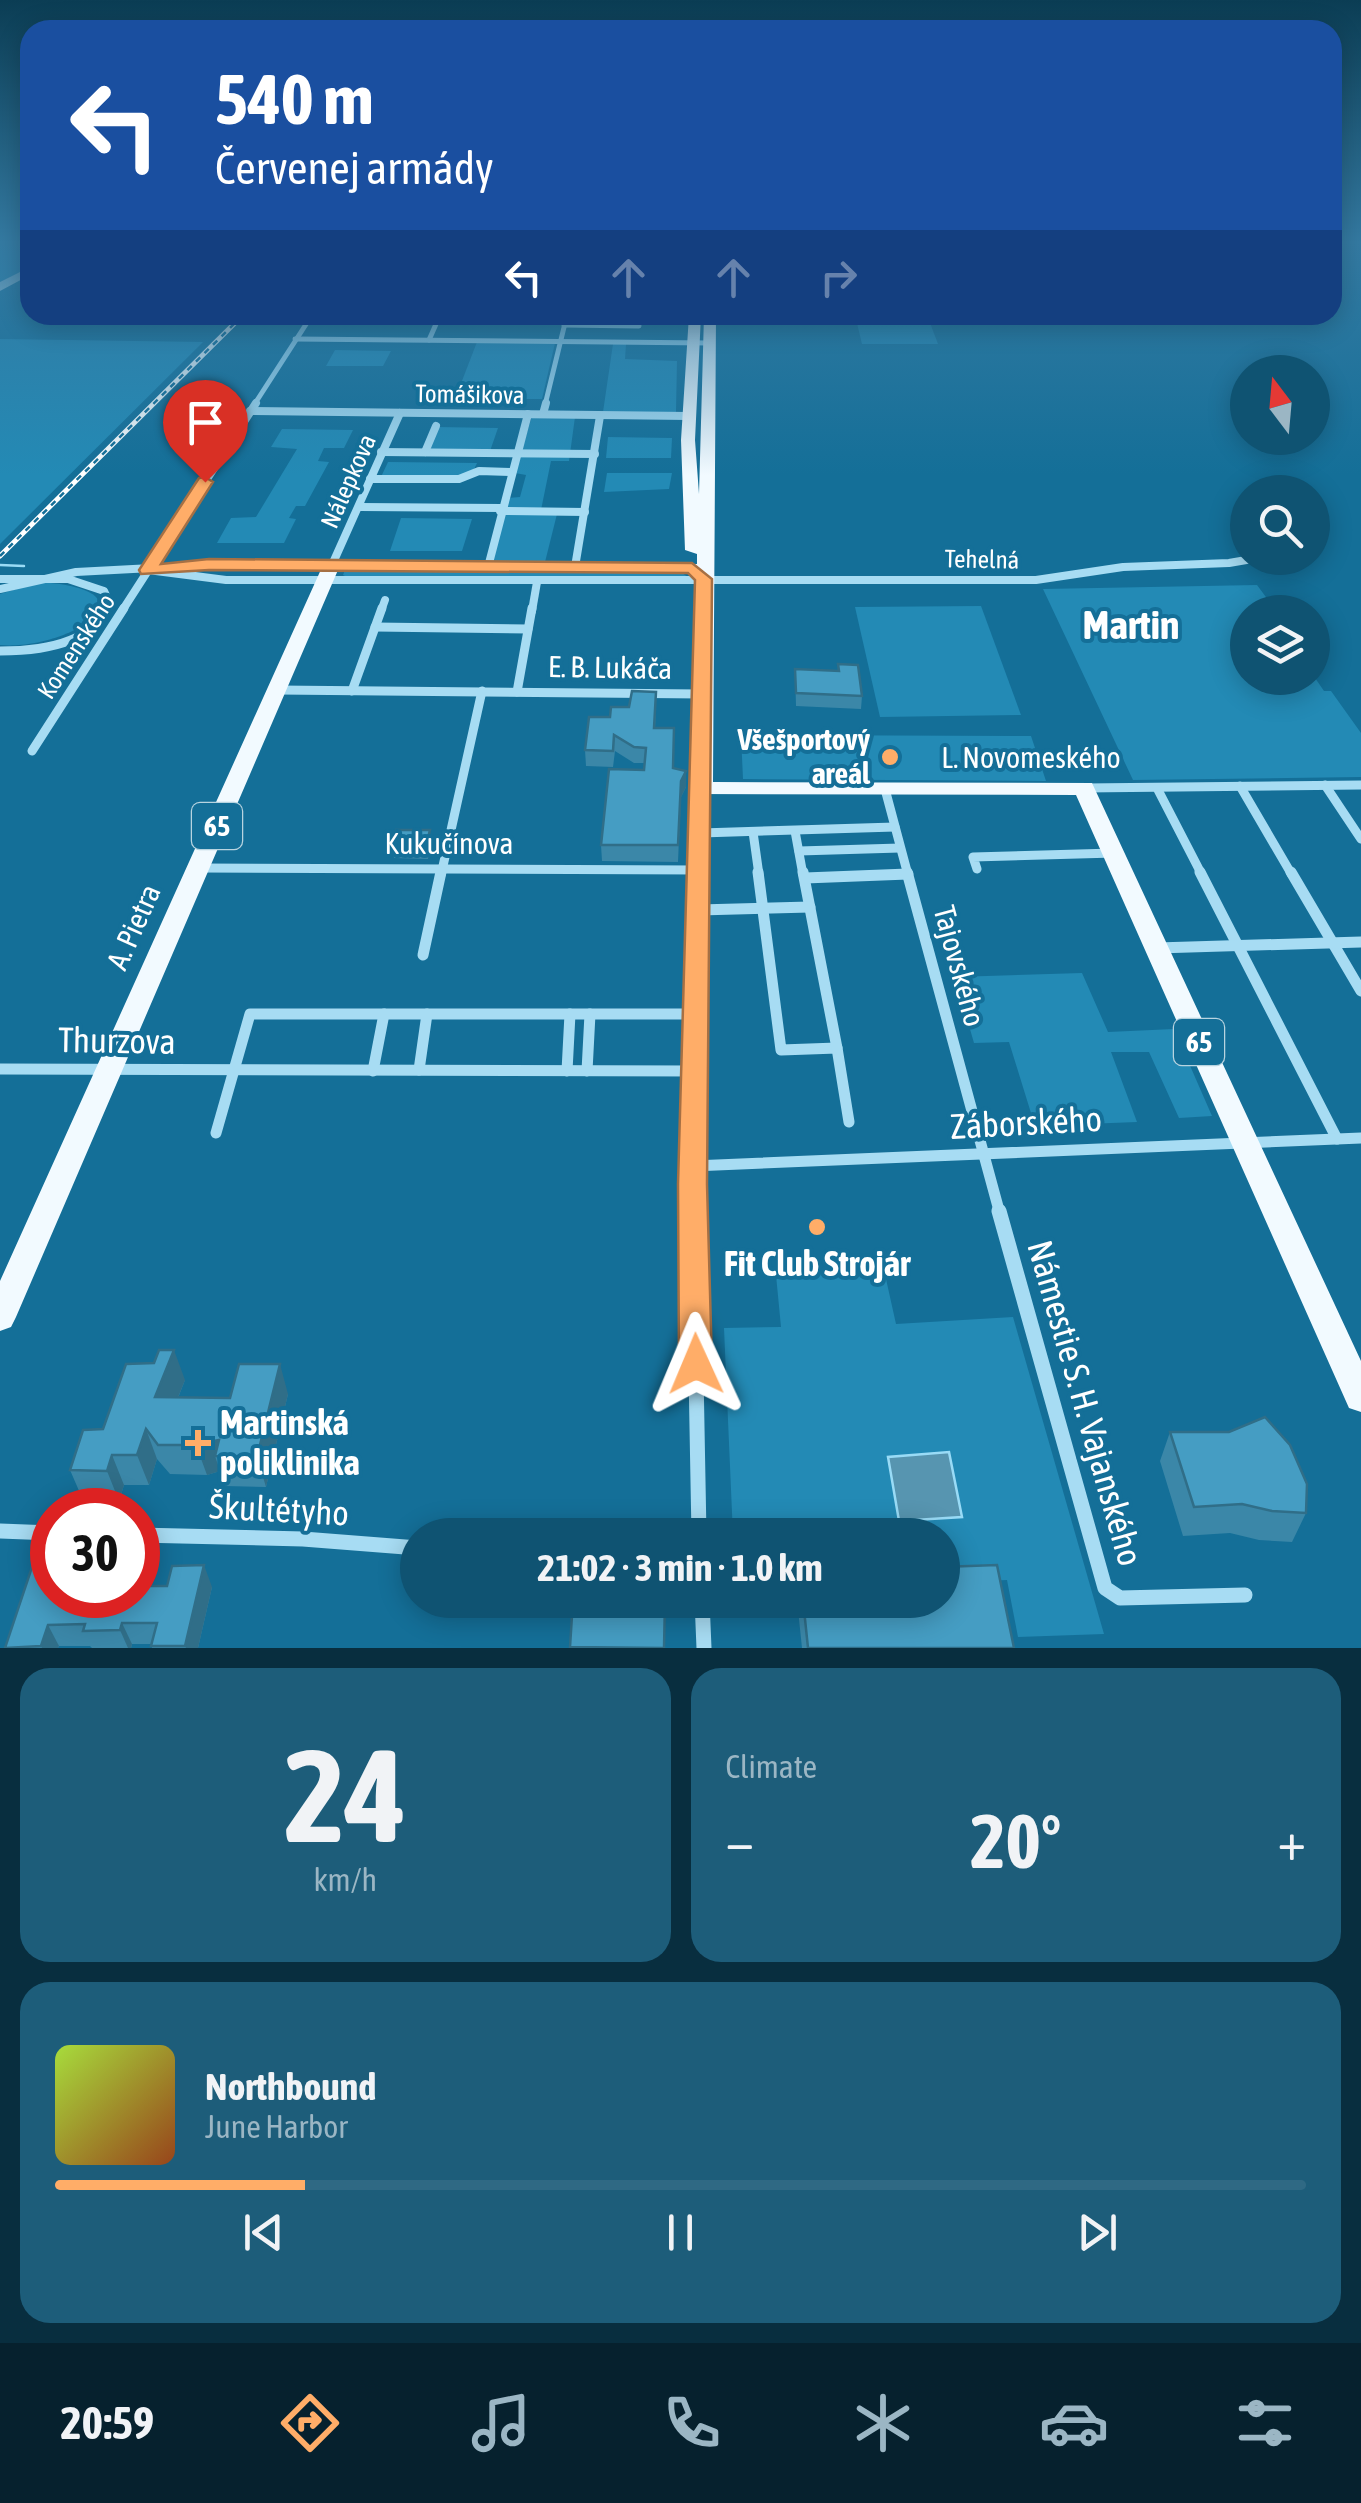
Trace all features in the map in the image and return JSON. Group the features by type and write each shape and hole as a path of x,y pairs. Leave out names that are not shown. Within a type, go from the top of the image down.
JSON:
{"main road":[{"path":"697,325 701,342 697,440 702,790"},
{"path":"697,440 689,416 707,325"},
{"path":"328,573 488,567 698,573"},
{"name":"A. Pietra","path":"0,1317 11,1269 110,1071 328,573"},
{"name":"L. Novomeského","path":"702,790 1084,788"},
{"name":"65","path":"1084,788 1361,1398"}],"street":[{"name":"Komenského","path":"32,751 305,325"},
{"path":"429,340 436,325"},
{"path":"544,414 564,325 639,326"},
{"path":"295,339 701,342"},
{"name":"Tomášikova","path":"250,412 689,416"},
{"name":"Nálepkova","path":"328,573 400,413"},
{"path":"488,567 528,414"},
{"path":"574,568 600,416"},
{"path":"426,452 436,426"},
{"path":"382,452 595,454"},
{"path":"370,478 460,479 480,471 512,472"},
{"path":"360,507 586,512"},
{"name":"Tehelná","path":"328,573 537,582 685,583 698,573 1036,580 1123,567 1230,563"},
{"path":"0,589 61,574 209,564 328,573"},
{"path":"148,570 198,579 328,573"},
{"path":"0,578 80,581 104,591 110,604 99,622 80,635 49,646 0,650"},
{"name":"E. B. Lukáča","path":"517,692 537,582"},
{"path":"352,691 385,600"},
{"name":"E. B. Lukáča","path":"375,627 528,629"},
{"name":"E. B. Lukáča","path":"278,690 702,694"},
{"path":"422,955 482,691"},
{"path":"1325,785 1361,839"},
{"name":"L. Novomeského","path":"1084,788 1361,785"},
{"path":"1240,786 1361,990"},
{"path":"1157,788 1337,1139"},
{"name":"Tajovského","path":"885,789 984,1155"},
{"path":"699,1518 693,1166 702,790"},
{"path":"701,833 895,826"},
{"path":"753,832 780,1050 838,1048"},
{"path":"795,832 850,1122"},
{"path":"800,850 900,848"},
{"path":"977,870 973,857 1114,853"},
{"name":"Kukučínova","path":"199,868 700,870"},
{"path":"805,878 908,874"},
{"path":"698,910 810,906"},
{"path":"1157,948 1361,942"},
{"path":"216,1133 250,1014 697,1014"},
{"path":"373,1070 384,1014"},
{"path":"419,1070 427,1014"},
{"path":"567,1071 570,1014"},
{"path":"587,1071 590,1014"},
{"name":"Thurzova","path":"0,1069 696,1071"},
{"name":"Záborského","path":"693,1166 1361,1138"},
{"name":"Námestie S. H. Vajanského","path":"984,1155 1105,1588 1120,1598 1245,1595"},
{"path":"0,1531 30,1532"},
{"name":"Škultétyho","path":"160,1535 400,1547"},
{"path":"703,1618 704,1648"}],"shaded area":[{"path":"857,325 931,325 938,344 862,344"},
{"path":"0,339 203,342 0,544"},
{"path":"477,342 555,343 542,399 455,399"},
{"path":"613,344 626,344 625,359 677,361 676,412 603,412"},
{"path":"335,350 391,351 383,366 326,366"},
{"path":"532,416 575,417 569,461 551,461 541,510 505,509 507,498 520,497 526,475 515,473"},
{"path":"436,427 498,428 489,454 425,452"},
{"path":"282,429 353,430 344,448 324,448 318,461 329,462 305,506 296,506 289,518 296,519 284,543 217,543 231,518 256,517 297,449 271,447"},
{"path":"608,437 672,438 671,458 606,458"},
{"path":"388,462 477,463 470,478 381,477"},
{"path":"607,473 672,473 669,489 604,492"},
{"path":"504,513 557,514 545,562 493,562"},
{"path":"401,518 472,519 462,551 390,551"},
{"path":"345,570 679,571 688,577 347,577 343,575"},
{"path":"40,582 77,588 95,596 99,607 91,619 52,639 0,645 0,594"},
{"path":"1257,585 1264,595 1230,595 1230,695 1330,695 1331,691 1361,733 1361,777 1133,780 1043,589"},
{"path":"981,606 1021,715 880,717 855,607"},
{"name":"Všešportový areál","path":"741,735 1031,736 1046,781 743,779"},
{"path":"1082,973 1108,1032 1174,1029 1212,1116 1179,1118 1149,1052 1111,1052 1137,1122 1035,1126 1009,1042 974,1043 955,977"},
{"path":"884,1270 896,1324 1013,1317 1104,1634 1018,1637 1007,1580 960,1582 960,1518 732,1518 724,1328 781,1327 776,1275"},
{"path":"949,1452 962,1517 898,1518 888,1457"}],"building":[{"path":"838,664 858,665 862,696 796,693 795,669 839,671"},
{"path":"632,691 656,692 654,728 674,728 673,768 686,771 681,781 678,845 601,845 609,769 644,770 646,748 634,747 614,735 613,751 585,750 589,717 610,717 611,707 629,707"},
{"path":"396,830 430,830 426,845 392,844"},
{"path":"159,1350 174,1350 155,1397 230,1398 239,1364 280,1364 257,1457 215,1456 219,1440 196,1445 158,1445 146,1429 137,1455 112,1455 107,1471 70,1470 83,1430 103,1429 126,1364 154,1363"},
{"path":"1265,1417 1290,1445 1307,1484 1306,1513 1242,1504 1194,1507 1170,1432 1229,1432"},
{"path":"204,1565 185,1646 151,1646 157,1623 122,1623 120,1630 83,1631 85,1624 48,1625 41,1646 5,1648 30,1573 30,1618 160,1618 160,1586 167,1586 172,1566"},
{"path":"997,1565 1014,1648 808,1648 805,1618 960,1618 960,1566"},
{"path":"572,1618 665,1618 664,1648 570,1647"}],"waterway":[{"path":"0,565 24,566"}],"railway":[{"path":"0,556 233,325"}],"place":[{"name":"Všešportový areál","path":"890,757"},
{"name":"Fit Club Strojár","path":"817,1227"},
{"name":"Martinská poliklinika","path":"198,1443"}],"district":[{"name":"Martin","path":"1131,625"}],"route":[{"path":"205,482 148,570 209,564 692,568 704,579 692,1184 696,1364"}]}
